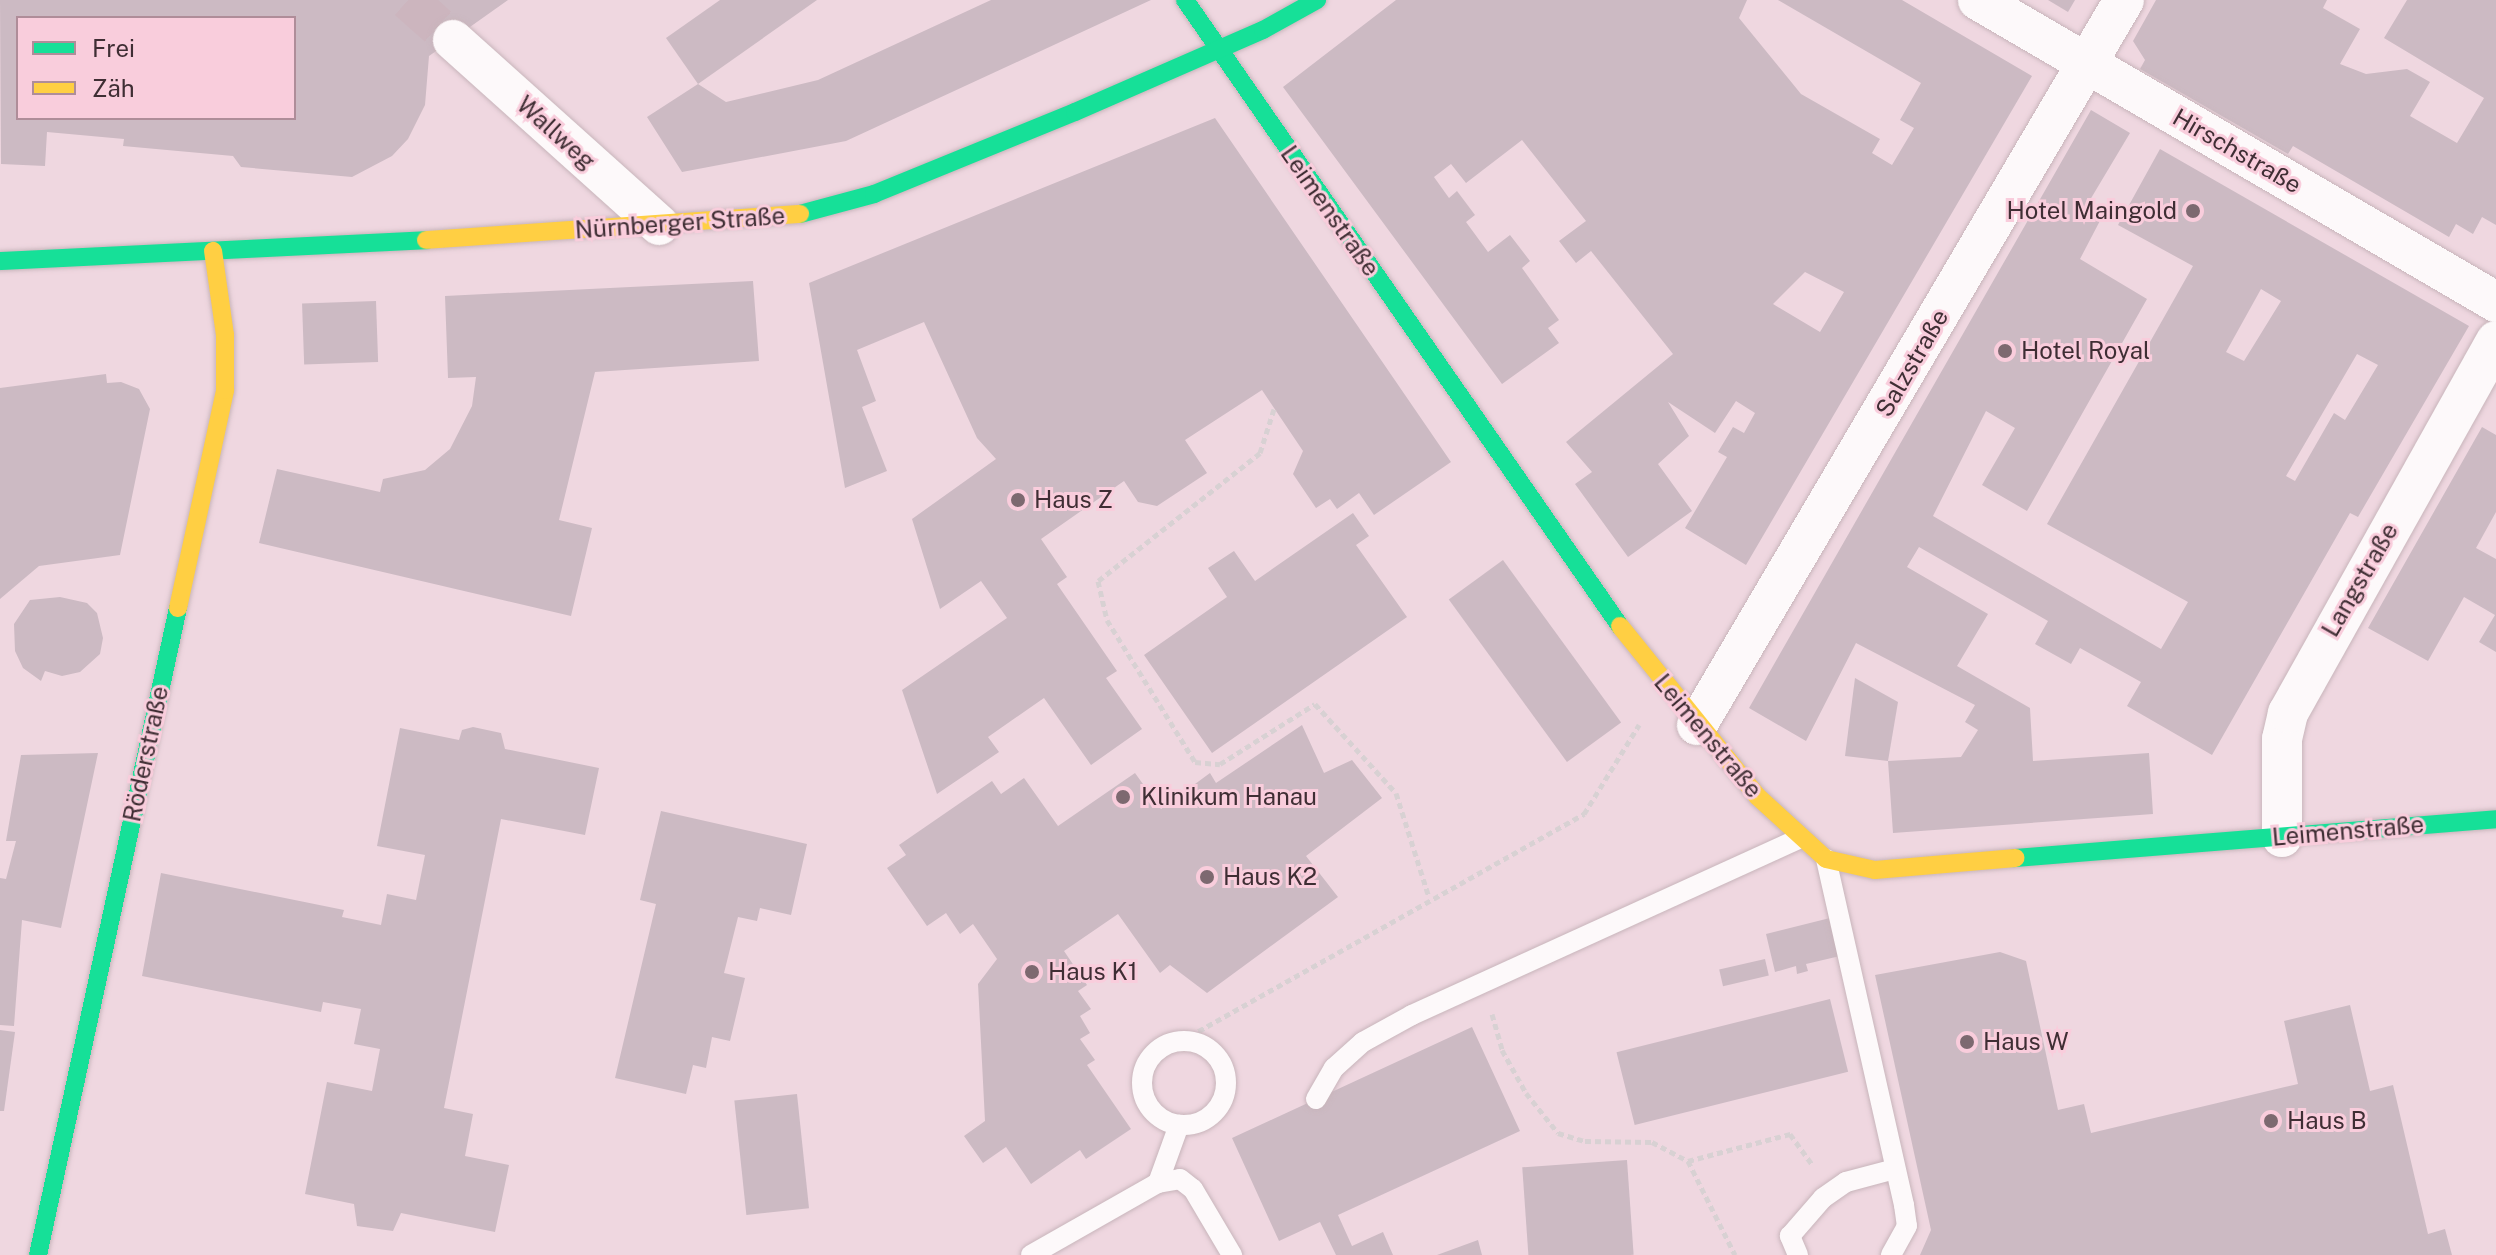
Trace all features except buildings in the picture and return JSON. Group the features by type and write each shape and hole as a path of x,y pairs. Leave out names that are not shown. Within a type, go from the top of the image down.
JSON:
{"street":[{"name":"Leimenstraße","path":"1185,0 1567,555 1664,685 1801,838 1826,859 1875,870 2496,819"},
{"name":"Nürnberger Straße","path":"0,261 659,225 834,207 1218,49 1317,0"},
{"name":"Hirschstraße","path":"1978,0 2496,302"},
{"name":"Salzstraße","path":"1697,725 2124,0"},
{"name":"Wallweg","path":"453,40 659,225"},
{"name":"Röderstraße","path":"38,1255 225,390 225,335 213,251"},
{"name":"Langstraße","path":"2282,837 2282,739 2288,713 2496,341"}],"lane":[{"path":"1316,1099 1321,1083 1363,1042 1483,983 1801,838"},
{"path":"1826,859 1907,1226 1891,1255"},
{"path":"1181,1041 1209,1048 1225,1070 1227,1084 1217,1111 1206,1120 1179,1125 1154,1113 1142,1089 1147,1062 1168,1043 1181,1041"},
{"path":"1158,1183 1179,1125"},
{"path":"1798,1255 1790,1236 1802,1217 1832,1192 1868,1174 1895,1169"},
{"path":"1031,1255 1158,1183 1180,1179 1193,1189 1232,1255"}],"path":[{"path":"1274,409 1260,453 1098,581 1107,620 1195,762 1220,764 1315,704 1396,793 1429,897"},
{"path":"1181,1041 1429,897 1584,814 1664,685"},
{"path":"1483,983 1502,1050 1526,1093 1558,1133 1585,1141 1652,1142 1688,1161 1735,1255"},
{"path":"1688,1161 1790,1134 1832,1192"}],"tunnel":[{"path":"408,0 453,40"}],"traffic: fast":[{"path":"1185,0 1620,626"},
{"path":"800,214 874,194 1075,112 1263,30 1317,0"},
{"path":"0,261 426,240"},
{"path":"38,1255 178,608"},
{"path":"2015,858 2496,819"}],"traffic: slow":[{"path":"426,240 800,214"},
{"path":"178,608 225,390 225,335 213,251"},
{"path":"1620,626 1757,796 1826,859 1875,870 2015,858"}],"place":[{"name":"Hotel Maingold","path":"2193,211"},
{"name":"Hotel Royal","path":"2005,351"},
{"name":"Haus Z","path":"1018,500"},
{"name":"Klinikum Hanau","path":"1123,797"},
{"name":"Haus K2","path":"1207,877"},
{"name":"Haus K1","path":"1032,972"},
{"name":"Haus W","path":"1967,1042"},
{"name":"Haus B","path":"2271,1121"}]}
